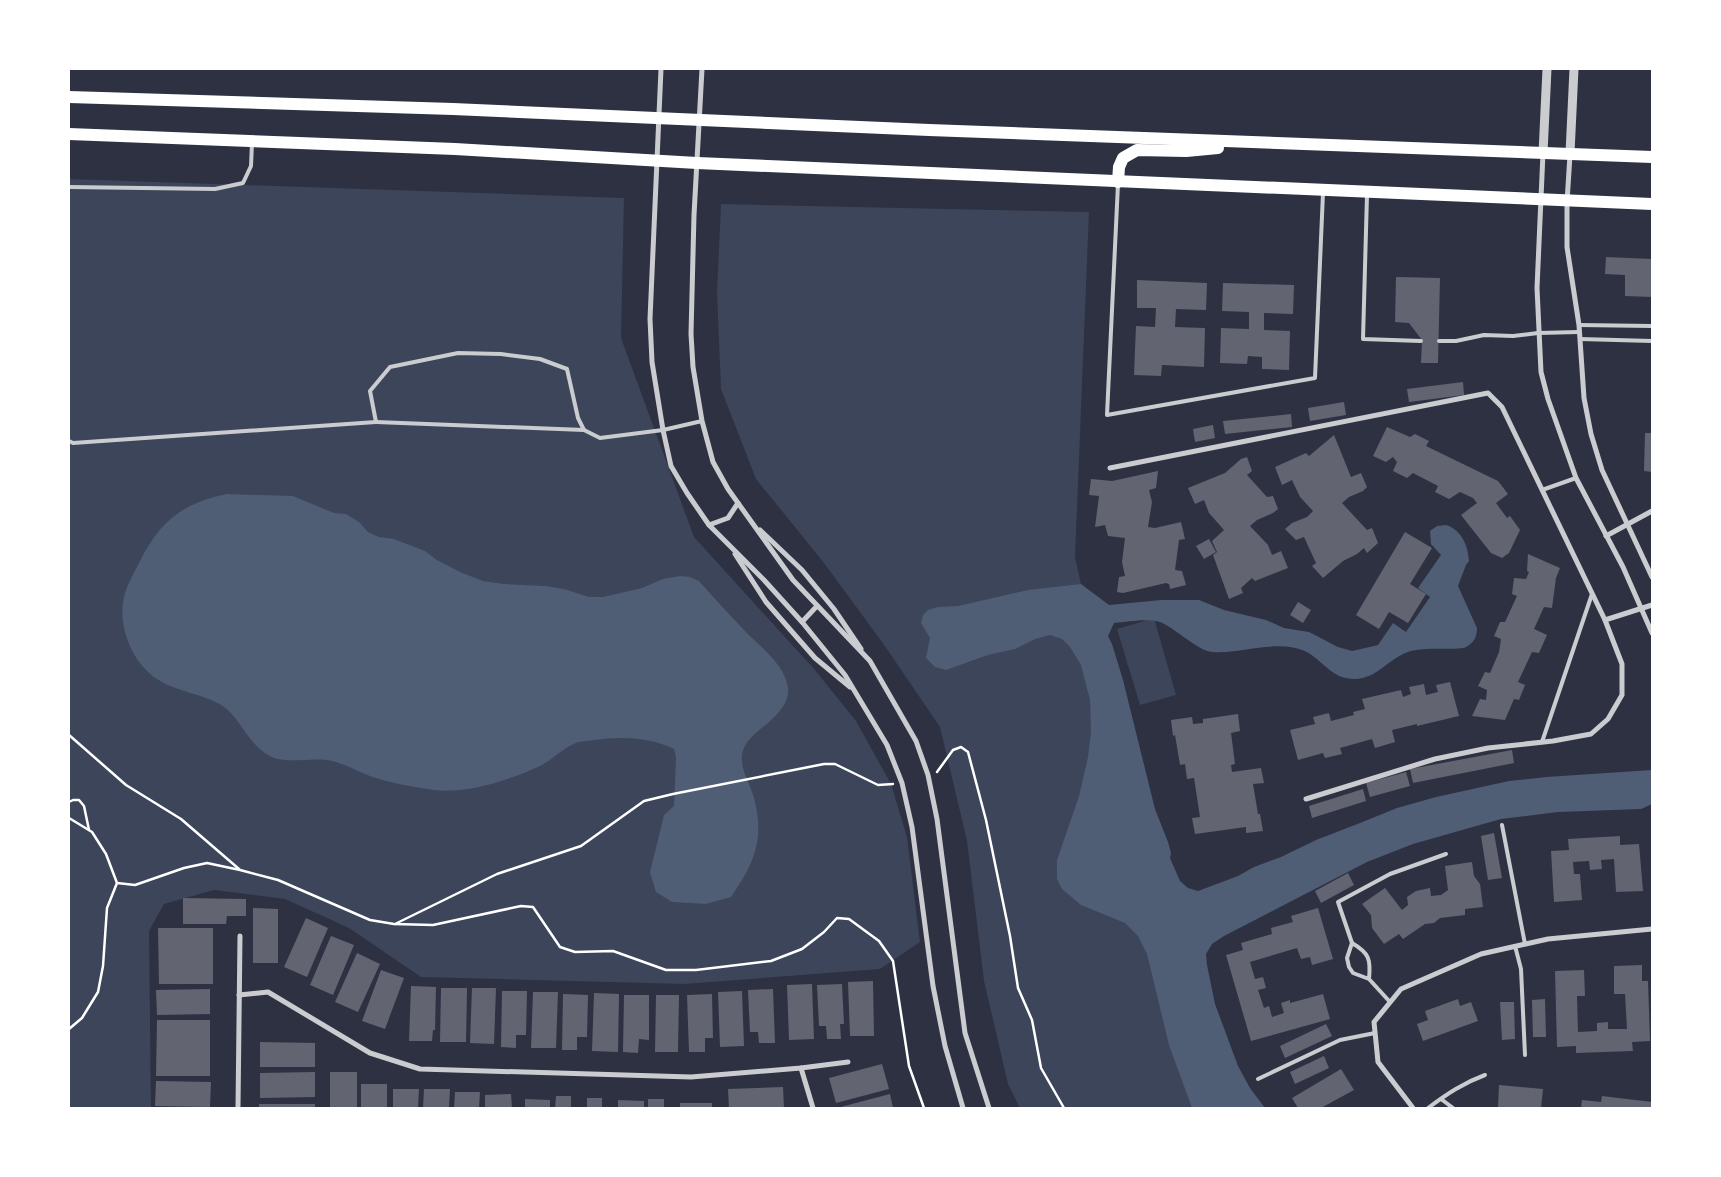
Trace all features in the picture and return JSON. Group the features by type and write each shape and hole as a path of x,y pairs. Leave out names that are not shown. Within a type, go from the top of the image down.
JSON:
{"main road":[{"path":"69,97 444,109 1652,157"},
{"path":"69,134 455,149 697,163 1567,202 1652,204"},
{"path":"1118,182 1119,167 1123,158 1138,150 1186,151 1270,143"}],"street":[{"path":"661,69 650,319 652,362 671,466 686,493 709,525 802,622 844,674 887,745 902,783 912,827 933,986 945,1046 963,1108"},
{"path":"702,69 691,334 693,367 702,422 714,462 728,489 793,580 870,662"},
{"path":"1547,69 1537,288 1541,372 1548,399 1576,478 1623,567 1652,633"},
{"path":"1574,69 1567,202 1567,247 1579,329 1584,398 1591,434 1602,470 1652,577"},
{"path":"1110,468 1488,393 1502,407 1605,620 1622,664 1622,695 1608,719 1591,734 1488,748 1435,759 1306,799"},
{"path":"709,525 728,518 738,502"},
{"path":"1606,536 1652,512"},
{"path":"752,522 802,570 834,609 870,662 916,740 928,775 936,819 965,1033 989,1108"},
{"path":"728,544 766,602 815,658 852,689"},
{"path":"1605,620 1652,605"},
{"path":"802,622 817,606"},
{"path":"1413,1108 1378,1062 1375,1034 1374,1022 1401,989 1480,954 1548,939 1652,929"},
{"path":"238,1108 240,936"},
{"path":"239,995 268,992 370,1053 420,1069 691,1076 801,1068 848,1062"},
{"path":"801,1068 813,1108"}],"lane":[{"path":"69,187 215,189 243,183 251,166 252,141"},
{"path":"1118,182 1107,415 1315,378 1323,191"},
{"path":"1367,193 1363,340 1421,341"},
{"path":"1439,341 1456,341 1484,335 1513,336 1579,329 1652,326"},
{"path":"1580,339 1652,341"},
{"path":"376,422 370,391 390,367 458,352 501,354 540,359 567,369 578,418 584,430"},
{"path":"69,441 73,443 376,422 584,430 600,438 663,430 702,422"},
{"path":"1542,490 1576,478"},
{"path":"1542,742 1592,594"},
{"path":"1502,825 1525,944"},
{"path":"1390,1002 1369,979 1353,973 1349,967 1347,958 1352,942 1338,902 1390,874 1446,854"},
{"path":"1352,942 1364,950 1368,957 1369,979"},
{"path":"1516,946 1521,969 1525,1055"},
{"path":"1258,1079 1340,1040 1375,1034"},
{"path":"1428,1108 1465,1082 1485,1075"},
{"path":"1441,1098 1454,1108"}],"path":[{"path":"69,735 126,785 181,819 240,870"},
{"path":"394,924 497,874 581,846 644,801 754,777"},
{"path":"69,802 79,800 84,806 89,830"},
{"path":"69,818 92,832 106,854 117,882 107,908 103,966 98,992 82,1018 69,1029"},
{"path":"117,882 135,885 184,868 206,863 278,880 370,920 394,924 433,925 521,906 533,908 560,947 576,952 612,950 666,970 696,970 771,961 802,949 824,932 837,918 849,919 879,941 893,961 909,1066 924,1108"}],"shaded area":[{"path":"69,179 624,198 621,338 694,537 815,670 856,721 891,784 907,837 920,942 880,969 684,984 421,977 349,928 285,899 214,890 164,904 149,931 151,1108 69,1108"},
{"path":"721,204 1089,212 1075,557 1143,861 1246,1108 1020,1108 1008,1084 984,981 967,841 940,727 882,642 824,563 756,479 721,389 717,292"},
{"path":"227,494 293,496 334,513 346,514 359,522 368,532 379,537 394,539 425,551 437,560 460,572 483,581 545,586 564,589 589,597 603,597 642,588 663,579 680,576 690,577 699,581 776,663 786,679 788,688 787,698 782,708 772,720 750,739 742,755 745,776 753,794 757,813 758,839 746,873 731,897 706,904 672,902 656,892 650,872 664,815 674,806 676,757 674,749 665,745 635,738 578,742 540,766 502,781 460,790 434,790 370,776 332,761 316,759 283,760 275,758 260,750 227,709 213,701 164,683 148,672 133,652 124,629 123,605 128,586 155,536 174,516 197,503"},
{"path":"1446,525 1452,527 1463,539 1469,561 1458,586 1477,628 1472,643 1464,648 1411,651 1402,654 1373,674 1356,679 1340,676 1314,656 1291,647 1280,646 1212,652 1199,647 1169,627 1156,621 1141,620 1114,623 1108,636 1123,680 1155,809 1168,842 1171,853 1170,858 1180,881 1188,888 1198,891 1238,876 1316,840 1397,808 1436,797 1509,781 1652,770 1652,804 1641,809 1558,812 1501,819 1413,844 1367,862 1224,936 1212,944 1206,954 1215,1004 1238,1066 1250,1088 1265,1108 1192,1108 1169,1045 1147,954 1138,936 1125,923 1081,905 1062,889 1057,879 1057,860 1079,796 1088,757 1091,733 1090,700 1081,665 1070,647 1062,639 1050,635 1035,639 1015,649 988,655 946,670 935,667 926,658 930,638 921,623 923,615 928,610 938,607 958,606 1028,590 1081,584 1109,605 1161,600 1199,600 1224,610 1266,620 1284,628 1309,632 1338,647 1352,651 1378,645 1393,623 1406,632 1430,597 1418,588 1441,555 1431,544 1430,531 1437,526"},
{"path":"1154,618 1176,695 1140,705 1117,629"}],"building":[{"path":"1606,257 1652,259 1652,297 1625,296 1625,275 1605,274"},
{"path":"1396,277 1440,278 1438,363 1421,363 1422,340 1409,323 1395,322"},
{"path":"1137,280 1207,283 1206,310 1176,309 1175,327 1205,328 1204,367 1162,365 1161,376 1134,375 1136,326 1155,327 1156,308 1137,308"},
{"path":"1223,283 1294,285 1293,314 1264,313 1264,330 1290,331 1289,370 1262,369 1262,357 1248,356 1247,364 1220,363 1221,328 1249,329 1249,312 1222,311"},
{"path":"1463,382 1464,395 1409,402 1407,389"},
{"path":"1344,402 1346,415 1310,421 1308,408"},
{"path":"1291,414 1292,427 1225,434 1223,421"},
{"path":"1213,425 1215,438 1195,442 1193,429"},
{"path":"1387,427 1410,437 1415,434 1429,441 1426,446 1498,481 1508,494 1496,503 1507,518 1510,516 1520,530 1509,553 1502,558 1491,553 1461,515 1477,503 1473,498 1460,492 1449,499 1435,492 1438,486 1413,473 1407,478 1393,471 1397,462 1393,457 1386,462 1373,456"},
{"path":"1645,433 1652,433 1652,472 1644,471"},
{"path":"1334,435 1351,477 1361,473 1367,487 1342,503 1367,530 1372,528 1378,543 1367,553 1364,548 1343,561 1323,578 1312,566 1316,563 1304,537 1296,540 1285,529 1292,523 1307,517 1313,511 1300,497 1292,480 1282,485 1275,467 1306,453 1309,456"},
{"path":"1247,457 1252,471 1247,475 1267,497 1273,496 1278,509 1250,526 1268,545 1272,555 1281,551 1288,568 1255,581 1252,578 1241,588 1243,593 1229,599 1213,555 1217,552 1212,541 1224,530 1209,513 1204,500 1195,504 1188,488 1225,473 1241,459"},
{"path":"1158,471 1156,488 1149,490 1152,502 1148,527 1155,528 1181,522 1185,539 1179,540 1175,570 1182,571 1186,585 1170,589 1169,584 1166,583 1123,593 1117,592 1119,577 1125,576 1122,562 1125,538 1108,536 1105,525 1095,527 1099,496 1089,495 1091,479 1112,481"},
{"path":"1405,532 1432,548 1410,584 1426,594 1408,623 1389,612 1379,629 1356,615"},
{"path":"1209,539 1216,552 1204,559 1196,546"},
{"path":"1528,554 1560,568 1556,578 1552,608 1544,607 1534,629 1547,635 1539,653 1532,652 1518,682 1525,685 1519,700 1514,699 1505,720 1472,716 1480,699 1486,700 1487,690 1478,686 1485,672 1490,673 1499,652 1501,639 1494,636 1500,622 1505,622 1517,596 1512,594 1514,578 1526,579 1529,572 1527,571"},
{"path":"1298,602 1311,610 1303,623 1290,615"},
{"path":"1450,682 1459,716 1392,730 1395,742 1375,748 1372,739 1340,748 1342,754 1325,758 1323,753 1298,760 1290,730 1315,724 1313,717 1329,713 1331,721 1354,715 1353,712 1365,709 1362,699 1401,690 1403,697 1411,694 1409,687 1424,684 1426,695 1438,692 1436,685"},
{"path":"1238,714 1240,731 1231,733 1235,764 1231,765 1232,772 1261,768 1264,783 1253,784 1263,831 1246,833 1246,827 1195,834 1192,818 1200,817 1194,778 1187,779 1185,764 1180,765 1171,720 1192,717 1193,724 1203,723 1203,719"},
{"path":"1512,750 1514,763 1413,783 1410,769"},
{"path":"1406,772 1410,786 1370,797 1366,783"},
{"path":"1363,789 1366,801 1312,818 1309,806"},
{"path":"1494,833 1502,878 1488,880 1481,836"},
{"path":"1620,836 1620,845 1639,844 1643,891 1616,892 1614,859 1601,860 1602,869 1590,870 1589,861 1573,862 1574,874 1580,874 1582,900 1554,902 1551,851 1569,850 1568,839"},
{"path":"1472,862 1474,876 1480,884 1483,907 1465,909 1465,915 1440,918 1434,923 1425,924 1403,939 1399,934 1384,944 1372,928 1371,915 1362,904 1385,888 1402,910 1408,905 1407,897 1416,891 1430,888 1431,896 1441,895 1448,890 1445,866"},
{"path":"1348,873 1354,885 1321,903 1315,891"},
{"path":"183,898 246,899 246,916 227,916 226,924 183,924"},
{"path":"253,908 278,909 278,963 253,963"},
{"path":"1318,908 1333,959 1312,965 1310,957 1301,959 1297,948 1250,962 1255,979 1263,977 1266,988 1258,990 1264,1008 1269,1006 1272,1017 1284,1013 1281,1003 1290,1000 1290,1003 1323,994 1330,1019 1251,1041 1226,955 1243,950 1241,943 1272,934 1271,928 1293,922 1291,916"},
{"path":"306,918 328,928 307,977 284,967"},
{"path":"158,928 213,928 213,984 159,984"},
{"path":"331,936 354,945 333,995 310,985"},
{"path":"357,953 380,964 358,1012 335,1002"},
{"path":"1642,965 1642,981 1648,981 1650,1041 1632,1042 1633,1051 1576,1053 1576,1046 1557,1047 1555,971 1584,970 1585,996 1577,996 1578,1032 1597,1031 1597,1023 1608,1022 1608,1029 1627,1029 1625,994 1614,994 1614,966"},
{"path":"381,970 404,978 385,1029 362,1021"},
{"path":"873,981 874,1036 850,1036 848,982"},
{"path":"812,984 814,1039 789,1040 787,985"},
{"path":"842,984 844,1024 840,1024 841,1039 827,1039 826,1026 819,1026 817,985"},
{"path":"411,986 436,987 435,1030 433,1030 432,1041 409,1041"},
{"path":"441,988 467,988 466,1042 440,1042"},
{"path":"472,988 496,988 494,1044 470,1043"},
{"path":"210,989 210,1014 157,1015 156,990"},
{"path":"773,989 775,1043 759,1043 758,1032 750,1032 748,990"},
{"path":"502,991 527,991 526,1035 516,1035 516,1048 501,1047"},
{"path":"742,991 744,1046 720,1047 718,992"},
{"path":"533,992 558,992 556,1048 531,1048"},
{"path":"594,993 619,994 618,1052 592,1051"},
{"path":"563,994 588,995 587,1037 577,1037 577,1050 562,1050"},
{"path":"712,994 713,1038 705,1038 705,1052 689,1052 687,995"},
{"path":"624,995 649,995 649,1040 639,1039 638,1053 623,1052"},
{"path":"656,995 679,995 678,1052 655,1052"},
{"path":"1458,999 1460,1006 1471,1002 1478,1021 1423,1041 1417,1024 1428,1020 1425,1011"},
{"path":"1545,999 1546,1037 1533,1037 1532,1000"},
{"path":"1500,1002 1514,1002 1515,1039 1502,1040"},
{"path":"157,1020 210,1020 210,1076 156,1076"},
{"path":"1326,1024 1332,1036 1285,1058 1280,1046"},
{"path":"260,1042 315,1043 315,1067 260,1067"},
{"path":"1324,1056 1329,1068 1295,1084 1290,1072"},
{"path":"882,1064 889,1089 836,1103 829,1078"},
{"path":"1341,1069 1354,1090 1321,1108 1298,1108 1292,1098"},
{"path":"315,1072 315,1097 260,1098 260,1073"},
{"path":"330,1072 357,1072 357,1108 330,1108"},
{"path":"156,1081 211,1082 210,1107 155,1106"},
{"path":"361,1084 387,1084 387,1108 361,1108"},
{"path":"1499,1085 1543,1089 1541,1108 1498,1108"},
{"path":"783,1087 784,1108 729,1108 728,1089"},
{"path":"393,1089 419,1089 418,1108 393,1108"},
{"path":"424,1089 450,1089 449,1108 423,1108"},
{"path":"455,1092 480,1092 479,1108 454,1108"},
{"path":"511,1094 512,1108 485,1108 485,1095"},
{"path":"890,1094 893,1108 837,1108"},
{"path":"556,1096 571,1096 571,1108 555,1108"},
{"path":"1602,1096 1652,1102 1652,1108 1581,1108 1582,1100 1601,1102"},
{"path":"587,1098 602,1098 602,1108 587,1108"},
{"path":"525,1099 550,1100 550,1108 525,1108"},
{"path":"648,1099 664,1099 664,1108 648,1108"},
{"path":"618,1100 644,1101 644,1108 618,1108"},
{"path":"680,1103 712,1103 712,1108 680,1108"},
{"path":"259,1104 315,1104 315,1108 259,1108"}]}
